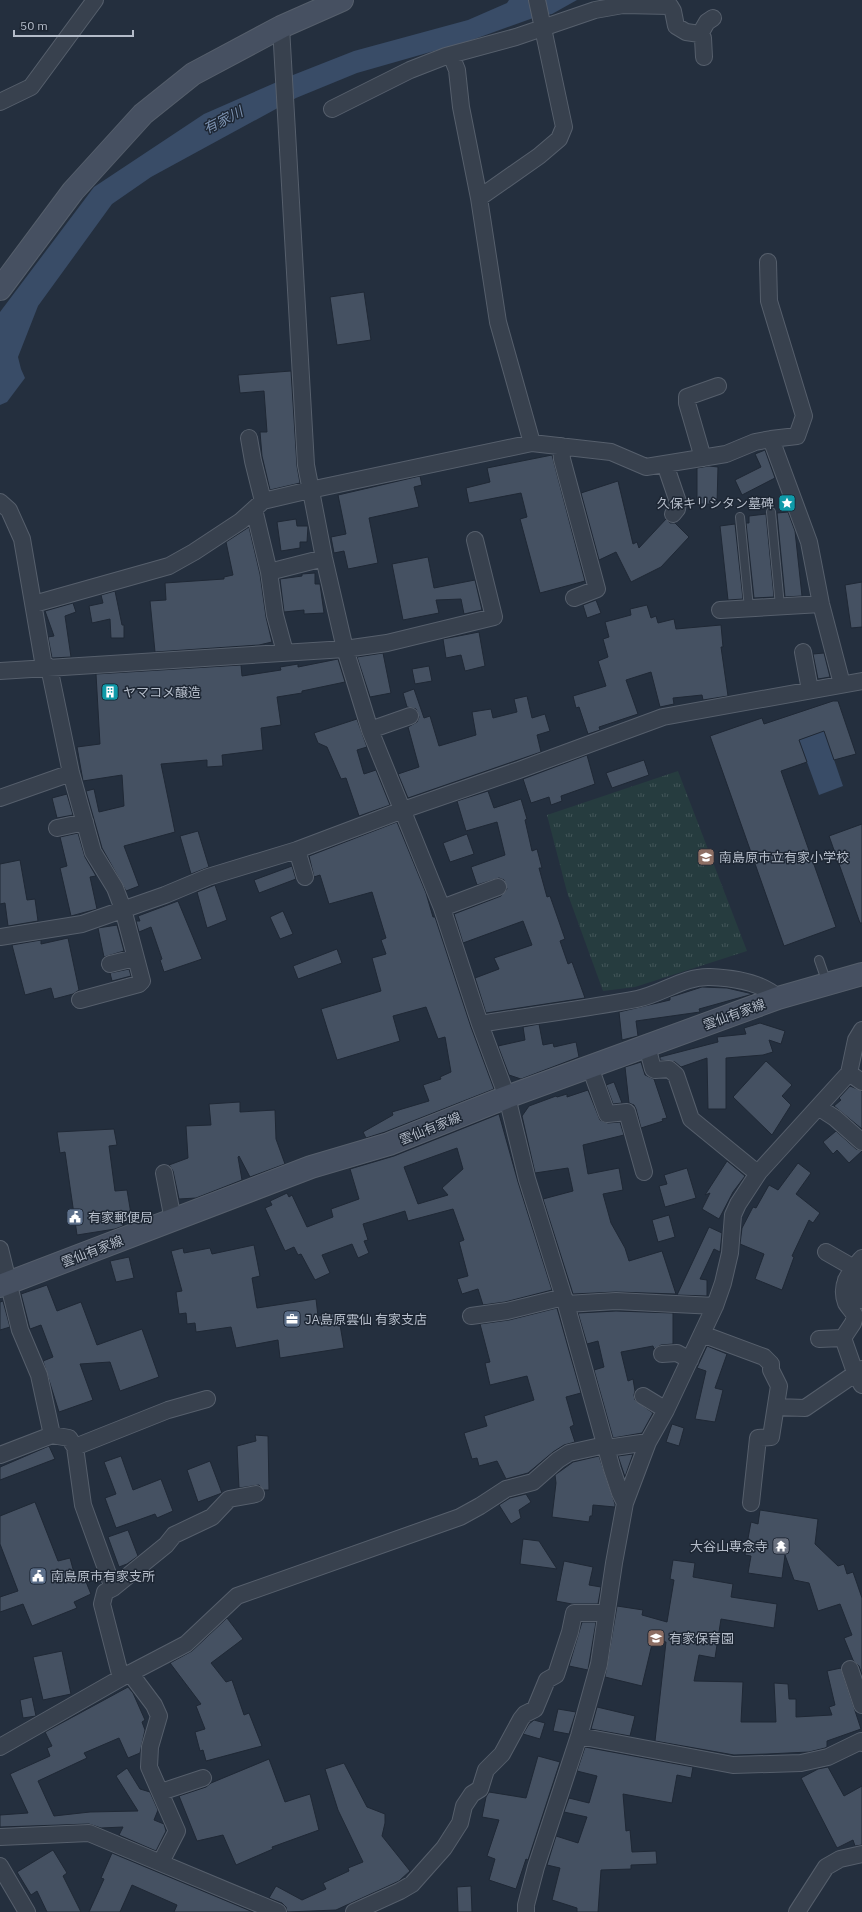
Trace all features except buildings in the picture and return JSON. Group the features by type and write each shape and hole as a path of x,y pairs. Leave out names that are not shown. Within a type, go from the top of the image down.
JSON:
{"main road":[{"path":"0,289 73,191 143,114 193,74 282,37 342,0"},
{"name":"雲仙有家線","path":"4,1284 311,1167 389,1144 507,1097 778,998 862,974"}],"street":[{"path":"0,102 31,87 95,0"},
{"path":"479,198 539,156 559,139 564,127 537,0"},
{"path":"332,109 410,70 543,24 595,10 623,5 640,4 670,6 673,11 676,26 686,32 700,34"},
{"path":"700,34 707,22 714,18"},
{"path":"700,34 703,38 704,57"},
{"path":"282,37 306,465 324,558 345,649 370,730 442,908 480,1024 507,1097 527,1179 565,1300 612,1469 625,1503"},
{"path":"451,55 457,70 461,107 479,198 498,322 532,443"},
{"path":"34,604 169,566 194,552 241,521 259,505 310,490 532,443 611,452 646,467 726,454 755,442 797,436 804,416 769,301 768,262"},
{"path":"703,458 687,403 687,396 718,386"},
{"path":"249,438 270,572 275,615 285,652"},
{"path":"771,439 809,542 822,604 842,684"},
{"path":"561,446 562,459 597,590 574,598"},
{"path":"665,464 678,502 677,509 673,514"},
{"path":"0,502 8,510 22,539 46,667 71,774 93,852 115,888 123,909 142,981 139,984 80,1000"},
{"path":"0,671 345,649 387,643 494,617 475,540"},
{"path":"270,572 324,558"},
{"path":"720,610 822,604"},
{"path":"803,652 810,690"},
{"path":"1,932 82,924 165,896 208,877 297,850 403,810 663,717 862,681"},
{"path":"370,730 410,716"},
{"path":"0,798 22,792 53,778 71,774"},
{"path":"57,828 85,822"},
{"path":"297,850 305,877"},
{"path":"442,908 498,887"},
{"path":"110,964 135,958"},
{"path":"480,1024 639,999 696,978 710,977 752,983 770,990 778,998"},
{"path":"526,1912 526,1905 536,1867 579,1736 600,1664 606,1613 625,1503 648,1442 666,1410 715,1306 723,1283 730,1254 733,1215 738,1204 759,1172 849,1073 856,1040 862,1030"},
{"path":"647,1046 653,1069 669,1069 676,1076 691,1119 750,1168 759,1172"},
{"path":"590,1067 607,1114 627,1112 644,1172"},
{"path":"849,1073 862,1082"},
{"path":"818,1107 835,1118 862,1142"},
{"path":"164,1173 174,1220"},
{"path":"0,1249 4,1284 20,1330 39,1375 52,1435"},
{"path":"826,1252 856,1271 862,1300"},
{"path":"843,1338 853,1323 855,1316 847,1305 843,1291 856,1271"},
{"path":"471,1316 565,1300 715,1306"},
{"path":"702,1334 764,1357 771,1364 771,1370 779,1386 772,1438 758,1438 751,1503"},
{"path":"819,1339 843,1338"},
{"path":"776,1407 805,1408 860,1376 843,1338"},
{"path":"662,1354 677,1353 690,1360"},
{"path":"643,1396 666,1410"},
{"path":"75,1447 168,1410 207,1399"},
{"path":"0,1455 52,1435 69,1438 75,1447 83,1505 113,1588"},
{"path":"0,1747 126,1675 186,1644 237,1596 455,1519 480,1506 506,1488 533,1482 558,1460 569,1453 606,1446 648,1442"},
{"path":"161,1862 177,1831 149,1767 150,1747 159,1716 154,1705 126,1675 102,1604 105,1592 113,1588 166,1545 174,1535 212,1517 229,1499 256,1494"},
{"path":"354,1912 412,1884 444,1848 460,1823 464,1806 472,1794 480,1789 486,1770 502,1754 521,1718 525,1714 535,1709 538,1705 547,1680 556,1675 568,1639 574,1613 606,1613"},
{"path":"850,1670 862,1705"},
{"path":"579,1736 732,1765 801,1763 828,1757 862,1741"},
{"path":"161,1792 203,1778"},
{"path":"0,1837 90,1833 161,1862 255,1908 278,1912"},
{"path":"797,1912 826,1867 840,1859 862,1854"},
{"path":"0,1866 27,1912"}],"lane":[{"path":"771,512 780,606"},
{"path":"740,517 749,608"},
{"path":"819,960 827,983"}],"green space":[{"path":"678,771 747,951 635,987 603,991 567,892 547,815"}],"water":[{"name":"有家川","path":"509,0 577,0 552,14 536,17 469,41 357,73 296,98 151,177 112,204 38,306 18,357 25,378 7,402 0,405 0,312 94,187 204,114 293,75 354,51 468,20 507,3"},
{"path":"836,726 831,751 843,786 819,795 799,740"}],"place":[{"name":"久保キリシタン墓碑","path":"787,503"},
{"name":"ヤマコメ醸造","path":"110,692"},
{"name":"南島原市立有家小学校","path":"706,857"},
{"name":"有家郵便局","path":"75,1217"},
{"name":"JA島原雲仙 有家支店","path":"292,1319"},
{"name":"大谷山専念寺","path":"781,1546"},
{"name":"南島原市有家支所","path":"38,1576"},
{"name":"有家保育園","path":"656,1638"}]}
